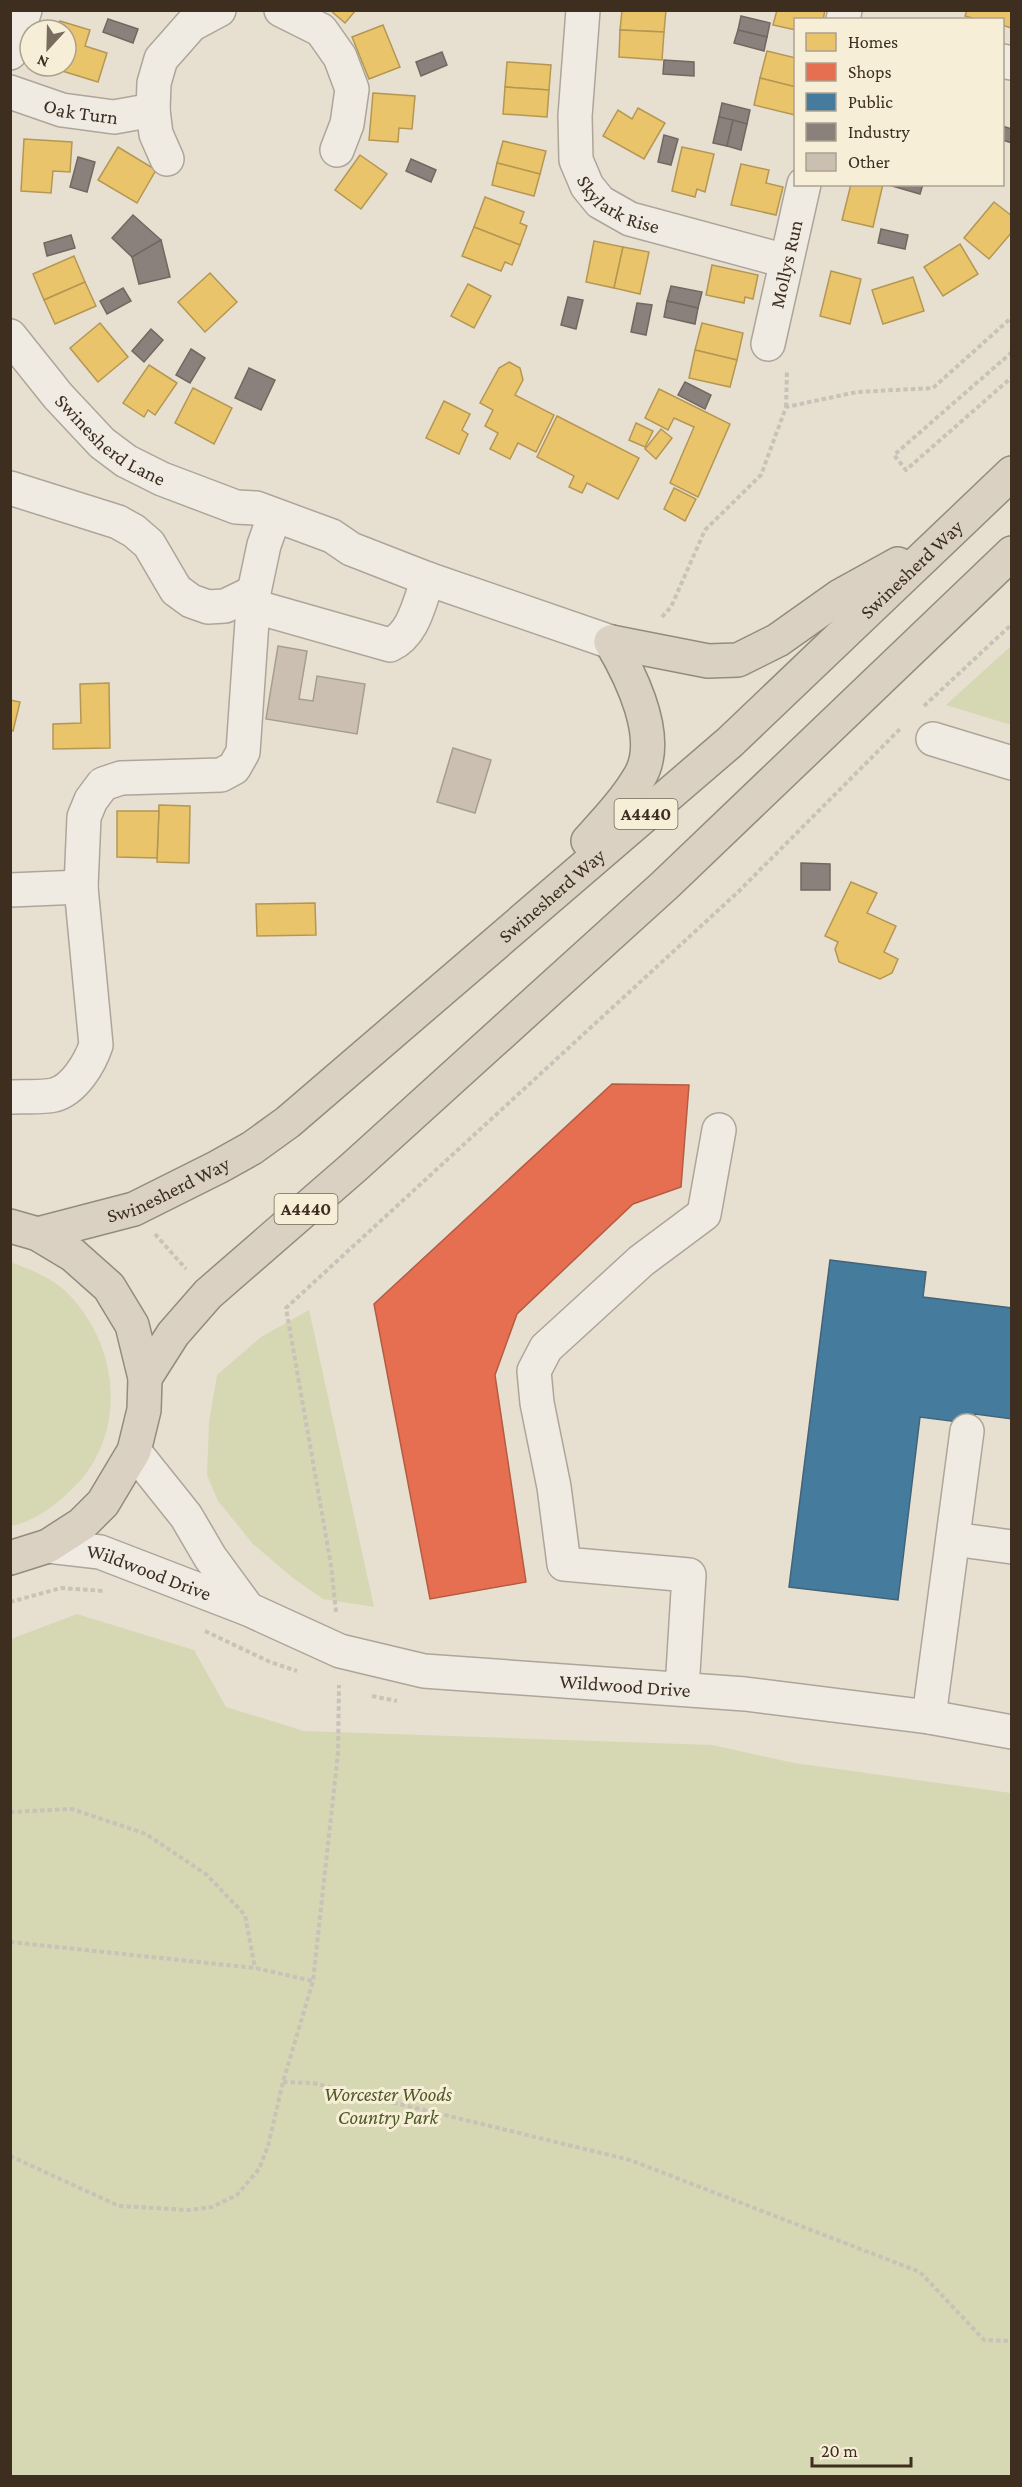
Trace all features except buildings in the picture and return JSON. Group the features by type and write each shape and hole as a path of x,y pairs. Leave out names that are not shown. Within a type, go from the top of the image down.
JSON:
{"highway":[{"name":"Swinesherd Way","path":"24,1230 134,1209 252,1148 288,1122 730,742 1011,473"},
{"path":"611,642 708,661 738,660 778,640 840,596 935,544"},
{"name":"A4440","path":"145,1378 173,1334 208,1294 354,1167 665,885 1011,553"},
{"path":"288,1122 588,841 619,807 641,774 648,742 642,710 624,664 611,642"},
{"path":"10,1558 48,1546 82,1524 104,1503 134,1451 144,1410 145,1378 132,1325 109,1287 73,1255 24,1230"}],"street":[{"path":"10,53 25,10"},
{"path":"167,159 156,134 153,110 154,83 161,59 191,25 219,10"},
{"path":"281,10 321,30 340,57 352,89 347,124 337,150"},
{"name":"Skylark Rise","path":"582,10 575,116 576,160 588,186 600,202 630,219 786,261"},
{"name":"Oak Turn","path":"10,92 62,110 114,117 153,110"},
{"name":"Mollys Run","path":"768,344 804,186"},
{"name":"Swinesherd Lane","path":"10,336 58,396 102,443 126,461 162,479 236,507 256,508 332,536 351,549 428,579 611,642"},
{"path":"10,488 118,522 134,531 149,544 176,590 191,602 208,607 225,606 254,599 390,645 401,640 410,627 428,579"},
{"name":"Swinesherd Lane","path":"236,507 251,520 270,528 328,547 351,549"},
{"path":"10,1097 56,1094 74,1081 89,1065 96,1045 81,887 84,817 91,800 103,784 121,778 221,775 234,768 243,752 254,599 264,545 270,528"},
{"path":"920,731 1011,763"},
{"path":"10,890 81,887"},
{"path":"682,1689 689,1575 564,1564 554,1487 537,1403 534,1371 546,1348 577,1319 641,1261 704,1214 719,1130"},
{"path":"929,1717 967,1431"},
{"name":"Wildwood Drive","path":"134,1451 186,1516 210,1557 248,1609"},
{"path":"953,1539 1011,1547"},
{"name":"Wildwood Drive","path":"48,1546 100,1551 248,1609 340,1651 424,1671 745,1694 929,1717 1011,1732"}],"path":[{"path":"657,623 671,607 705,530 761,475 786,407 857,392 933,388 1011,317"},
{"path":"1011,352 894,455 906,470 1011,377"},
{"path":"923,707 1011,624"},
{"path":"10,2156 119,2206 190,2210 212,2207 237,2195 259,2169 268,2146 283,2082 313,1981 338,1753 340,1651 331,1565 286,1308 738,892 920,731"},
{"path":"134,1209 208,1294"},
{"path":"10,1812 72,1809 146,1834 207,1875 245,1915 255,1968"},
{"path":"10,1942 255,1968 313,1981"},
{"path":"283,2082 313,2083 630,2160 920,2272 984,2340 1011,2341"}],"green space":[{"path":"1011,646 1011,725 946,705"},
{"path":"10,1262 52,1281 73,1299 89,1321 101,1345 108,1371 111,1397 108,1423 101,1448 88,1471 69,1492 49,1508 27,1521 11,1526"},
{"path":"309,1310 374,1607 323,1599 293,1578 253,1544 218,1501 207,1475 209,1422 217,1375 261,1337"},
{"name":"Worcester Woods Country Park","path":"77,1614 194,1650 226,1707 304,1731 712,1745 794,1763 1011,1793 1011,2476 11,2476 11,1639"}]}
